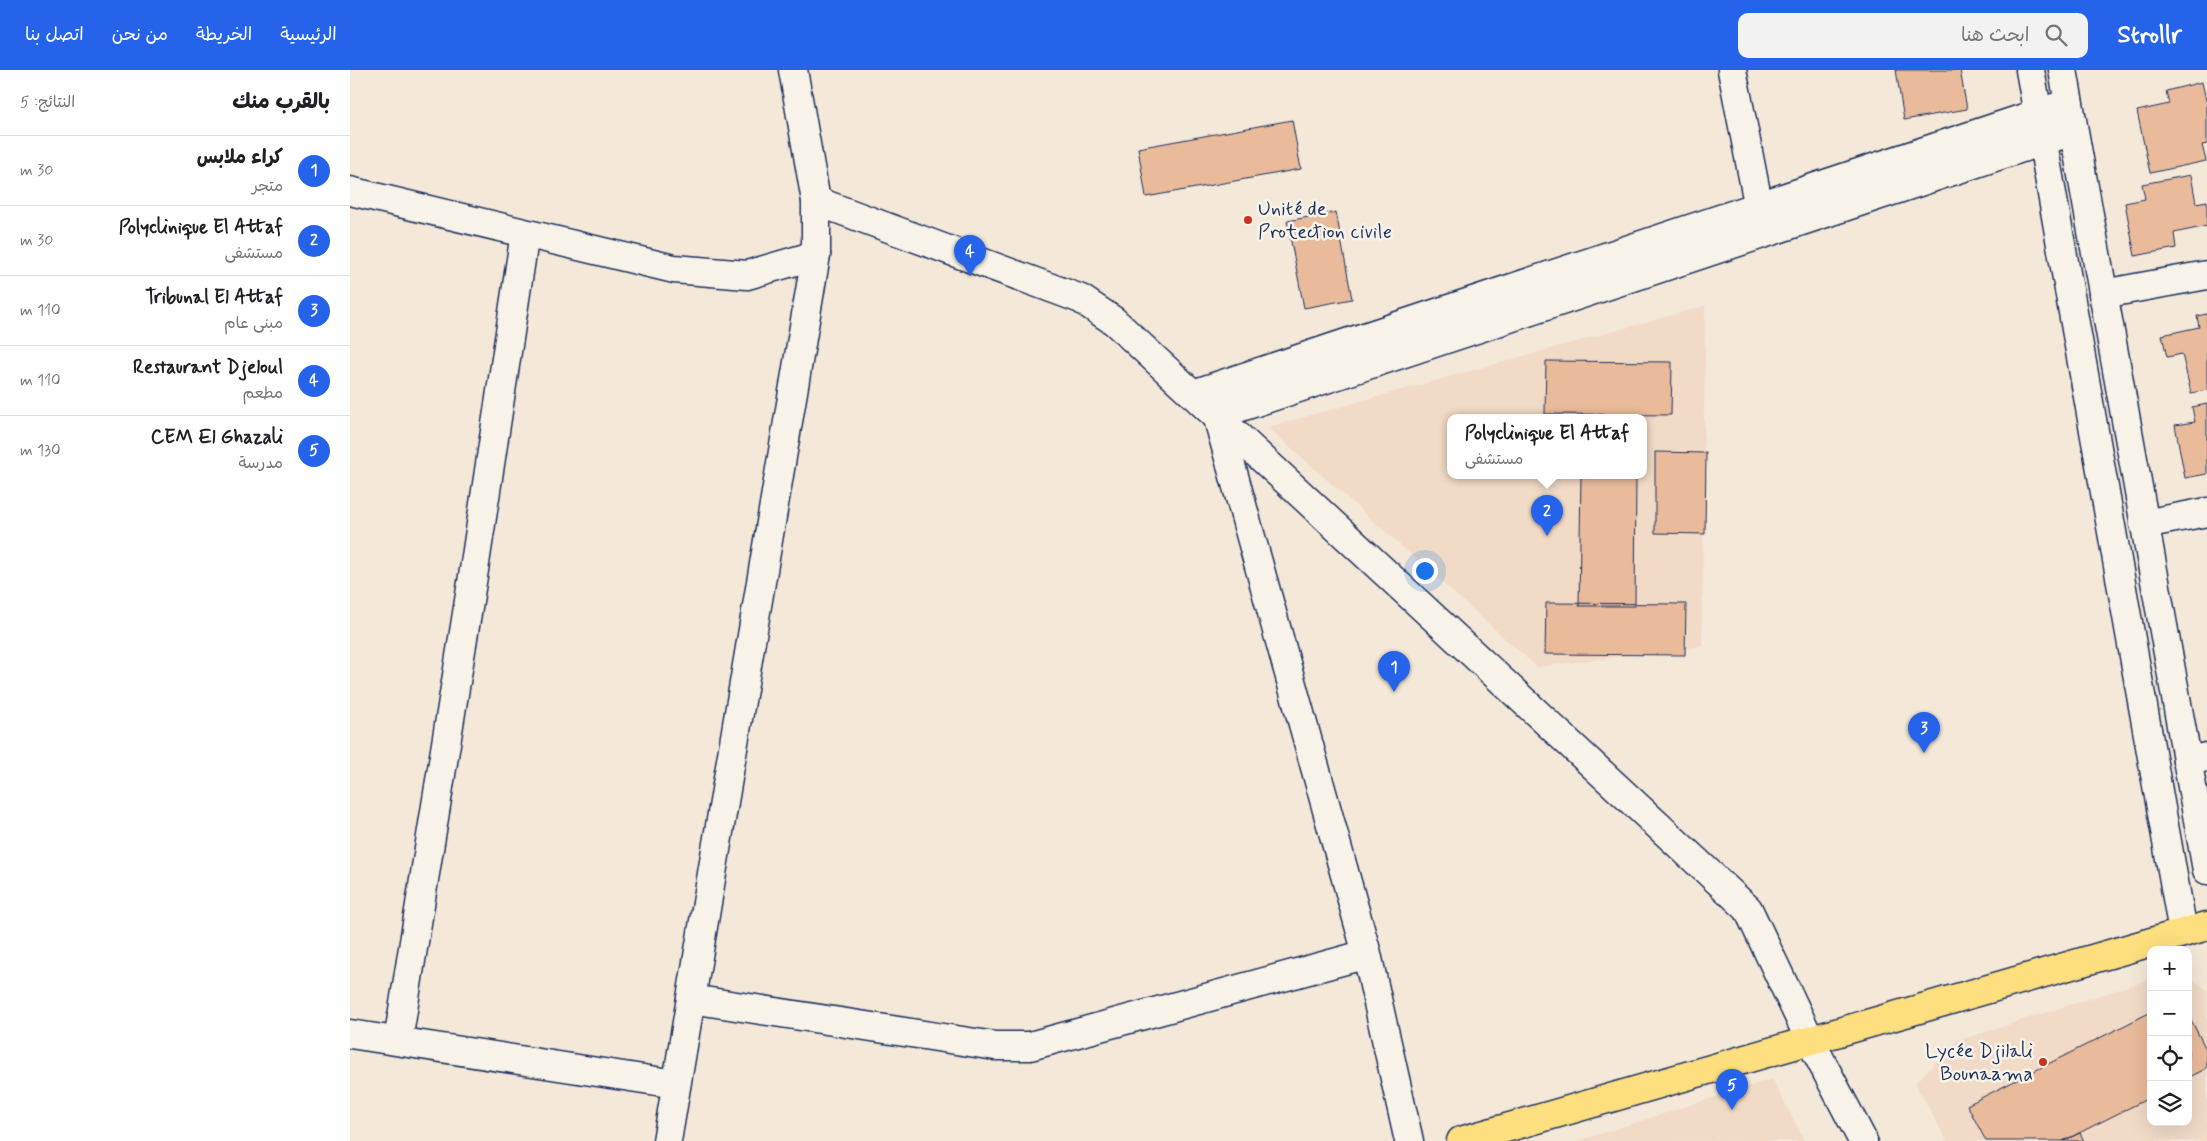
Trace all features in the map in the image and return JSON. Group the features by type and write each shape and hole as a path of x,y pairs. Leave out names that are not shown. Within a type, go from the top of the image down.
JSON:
{"main road":[{"path":"1461,1141 2195,929"}],"street":[{"path":"667,1141 816,255 816,202 793,70"},
{"path":"1732,70 1758,208"},
{"path":"2030,70 2195,929"},
{"path":"2062,70 2144,524 2197,759 2207,870"},
{"path":"1193,394 1758,208 2069,103"},
{"path":"1217,415 2074,131"},
{"path":"350,191 674,269 747,275 816,255"},
{"path":"816,202 1081,299 1114,321 1748,909 1810,1040 1862,1141"},
{"path":"398,1041 474,570 525,233"},
{"path":"2103,294 2207,275"},
{"path":"1217,415 1367,954 1409,1141"},
{"path":"2144,524 2207,512"},
{"path":"690,999 995,1046 1030,1046 1367,954"},
{"path":"350,1034 676,1084"}],"shaded area":[{"path":"1705,306 1702,646 1537,667 1268,427"},
{"name":"Lycée Djilali Bounaama","path":"2192,979 2207,990 2207,1141 1947,1141 1915,1083 1957,1041 2147,980 2147,1126 2192,1126"},
{"path":"1772,1079 1805,1141 1578,1141"}],"building":[{"path":"1896,70 1960,70 1967,109 1904,120"},
{"path":"2202,82 2207,105 2207,144 2202,145 2206,161 2150,173 2137,111 2169,104 2166,91"},
{"path":"1292,120 1301,169 1146,197 1138,148"},
{"path":"2191,175 2196,203 2207,201 2207,226 2174,233 2176,248 2135,256 2125,203 2145,199 2142,184"},
{"path":"1336,212 1352,299 1304,308 1287,221"},
{"path":"2207,314 2207,390 2191,393 2182,354 2167,357 2162,335 2199,327 2197,316"},
{"path":"1546,361 1672,362 1671,415 1545,414"},
{"path":"2207,404 2207,474 2185,478 2175,425 2195,422 2192,407"},
{"path":"1655,452 1706,453 1705,534 1655,533"},
{"path":"1581,479 1636,479 1635,606 1579,606"},
{"path":"1546,603 1686,604 1685,655 1545,654"},
{"path":"2147,1014 2147,1099 2063,1141 1986,1141 1967,1105"},
{"path":"2192,1022 2207,1051 2207,1068 2192,1076"},
{"path":"2080,1133 2084,1141 2063,1141"}],"place":[{"name":"Unité de Protection civile","path":"1248,220"},
{"name":"Restaurant Djeloul","path":"970,276"},
{"name":"Polyclinique El Attaf","path":"1547,536"},
{"name":"كراء ملابس","path":"1394,692"},
{"name":"Tribunal El Attaf","path":"1924,753"},
{"name":"Lycée Djilali Bounaama","path":"2043,1062"},
{"name":"CEM El Ghazali","path":"1732,1110"}]}
